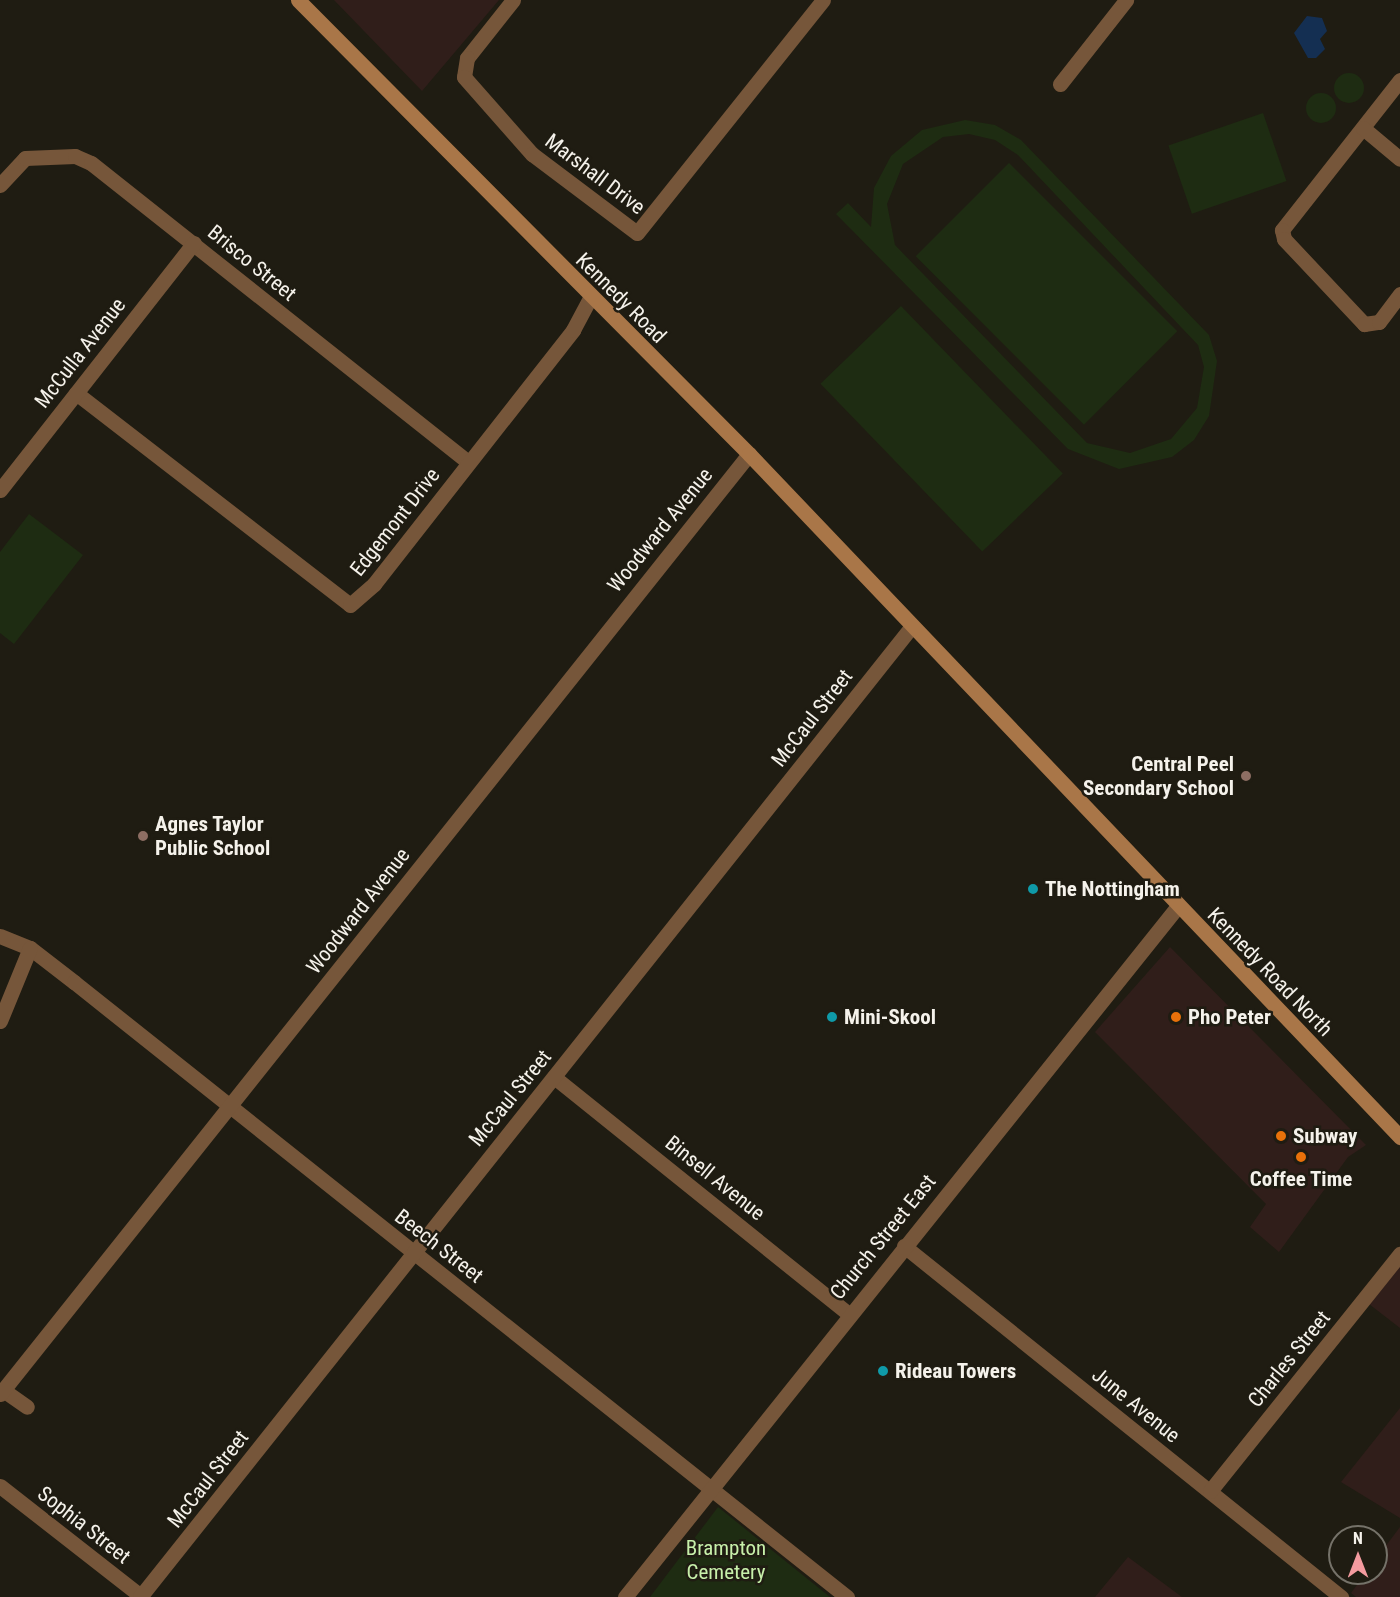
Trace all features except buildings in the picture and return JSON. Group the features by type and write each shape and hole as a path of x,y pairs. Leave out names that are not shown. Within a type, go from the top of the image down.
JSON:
{"main road":[{"name":"Kennedy Road","path":"298,0 590,298 749,454 912,626"},
{"name":"Kennedy Road North","path":"912,626 1400,1137"}],"street":[{"name":"Marshall Drive","path":"513,0 467,58 464,76 531,154 637,233 823,0"},
{"path":"1060,84 1126,0"},
{"path":"1400,80 1282,230 1284,239 1364,324 1380,322 1400,294"},
{"path":"1363,128 1400,159"},
{"name":"Brisco Street","path":"0,185 25,158 75,156 194,243 468,462"},
{"name":"McCulla Avenue","path":"0,490 194,243"},
{"name":"Edgemont Drive","path":"76,393 350,605 374,584 573,330 590,298"},
{"name":"Woodward Avenue","path":"2,1392 749,454"},
{"name":"McCaul Street","path":"141,1597 912,626"},
{"name":"Church Street East","path":"625,1597 713,1489 848,1313 1178,906"},
{"name":"Beech Street","path":"0,936 30,948 847,1597"},
{"path":"0,1021 30,948"},
{"name":"Binsell Avenue","path":"554,1077 848,1313"},
{"name":"June Avenue","path":"904,1246 1341,1597"},
{"name":"Charles Street","path":"1210,1491 1400,1254"},
{"path":"2,1392 27,1407"},
{"name":"Sophia Street","path":"0,1486 141,1597"}],"shaded area":[{"path":"334,0 499,0 422,91"},
{"path":"1170,947 1366,1145 1348,1157 1279,1252 1250,1227 1266,1204 1095,1032"},
{"path":"1400,1266 1400,1328 1369,1304"},
{"path":"1400,1408 1400,1518 1341,1482"},
{"path":"1400,1527 1400,1597 1356,1597 1351,1593 1357,1585 1388,1585 1388,1543"},
{"path":"1128,1557 1182,1597 1095,1597"}],"green space":[{"path":"1349,73 1360,77 1364,88 1360,99 1349,103 1338,99 1334,88 1338,77"},
{"path":"1321,93 1327,94 1335,102 1335,114 1327,122 1321,123 1315,122 1307,114 1306,108 1307,102 1315,94"},
{"path":"1263,113 1286,181 1192,214 1168,146"},
{"path":"965,120 995,125 1021,140 1209,335 1217,361 1209,416 1194,440 1172,457 1119,469 1068,449 836,214 848,203 871,227 874,188 891,156 922,130","holes":["969,134 995,140 1018,155 1198,345 1204,367 1197,408 1171,439 1130,453 1087,443 895,245 887,204 903,164 943,137"]},
{"path":"1009,163 1177,331 1084,425 916,256"},
{"path":"901,306 1063,474 982,551 820,384"},
{"path":"29,514 83,555 14,644 0,633 0,552"},
{"name":"Brampton Cemetery","path":"718,1507 830,1597 650,1597"}],"water":[{"path":"1307,16 1322,18 1327,31 1320,39 1325,49 1316,58 1308,58 1294,33"}],"place":[{"name":"Central Peel Secondary School","path":"1246,776"},
{"name":"Agnes Taylor Public School","path":"143,836"},
{"name":"The Nottingham","path":"1033,889"},
{"name":"Mini-Skool","path":"832,1017"},
{"name":"Pho Peter","path":"1176,1017"},
{"name":"Subway","path":"1281,1136"},
{"name":"Coffee Time","path":"1301,1157"},
{"name":"Rideau Towers","path":"883,1371"}]}
